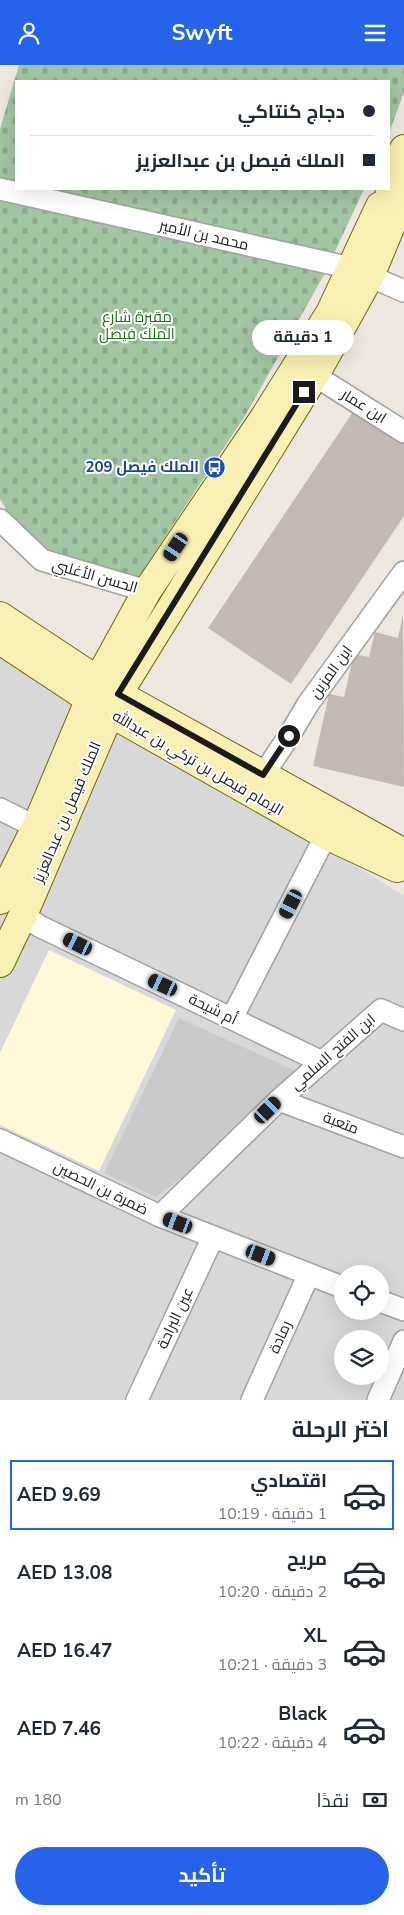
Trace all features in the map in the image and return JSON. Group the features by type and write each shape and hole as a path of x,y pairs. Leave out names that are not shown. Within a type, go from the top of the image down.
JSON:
{"street":[{"name":"الملك فيصل بن عبدالعزيز","path":"390,183 404,149"},
{"name":"محمد بن الأمير","path":"0,189 361,272 404,291"},
{"name":"الملك فيصل بن عبدالعزيز","path":"361,272 387,190"},
{"name":"الملك فيصل بن عبدالعزيز","path":"0,900 103,697 306,370 404,194"},
{"name":"الملك فيصل بن عبدالعزيز","path":"0,963 23,915 103,697 147,591 258,426 306,370"},
{"name":"ابن عمار","path":"306,370 404,432"},
{"name":"الحسن الأغلبي","path":"0,520 42,560 147,591"},
{"name":"ابن المزين","path":"263,775 308,704 404,573"},
{"name":"الإمام فيصل بن تركي بن عبدالله","path":"0,616 103,697 263,775 404,853"},
{"name":"الإمام فيصل بن تركي بن عبدالله","path":"0,640 103,697 326,835 404,871"},
{"path":"0,809 36,827"},
{"path":"232,1018 326,835"},
{"name":"أم شيحة","path":"23,915 39,926 322,1062"},
{"name":"ابن الفتح السلمي","path":"160,1216 278,1099 381,1010 404,1020"},
{"name":"متعبة","path":"278,1099 404,1147"},
{"name":"ضمرة بن الحصين","path":"0,1140 160,1216 334,1284"},
{"name":"عين البراحة","path":"137,1400 213,1237"},
{"name":"رمادة","path":"252,1400 309,1274"},
{"path":"389,1304 404,1310"},
{"path":"378,1400 404,1341"}],"shaded area":[{"path":"0,644 404,896 404,1400 0,1400"},
{"path":"49,950 176,1010 99,1171 0,1125 0,1053"},
{"path":"179,1018 300,1073 232,1140 156,1197 104,1173"}],"green space":[{"name":"مقبرة شارع الملك فيصل","path":"19,65 404,65 404,92 390,130 390,80 15,80 15,190 364,190 325,273 245,416 131,588 32,553 0,499 0,129"}],"building":[{"path":"357,406 404,438 404,516 291,684 208,628"},
{"path":"403,614 404,787 313,766 329,694 344,697 354,654 369,657 375,632 398,638"}],"place":[{"name":"الملك فيصل 209","path":"215,467"}],"route":[{"path":"289,736 263,775 118,694 304,392"}]}
